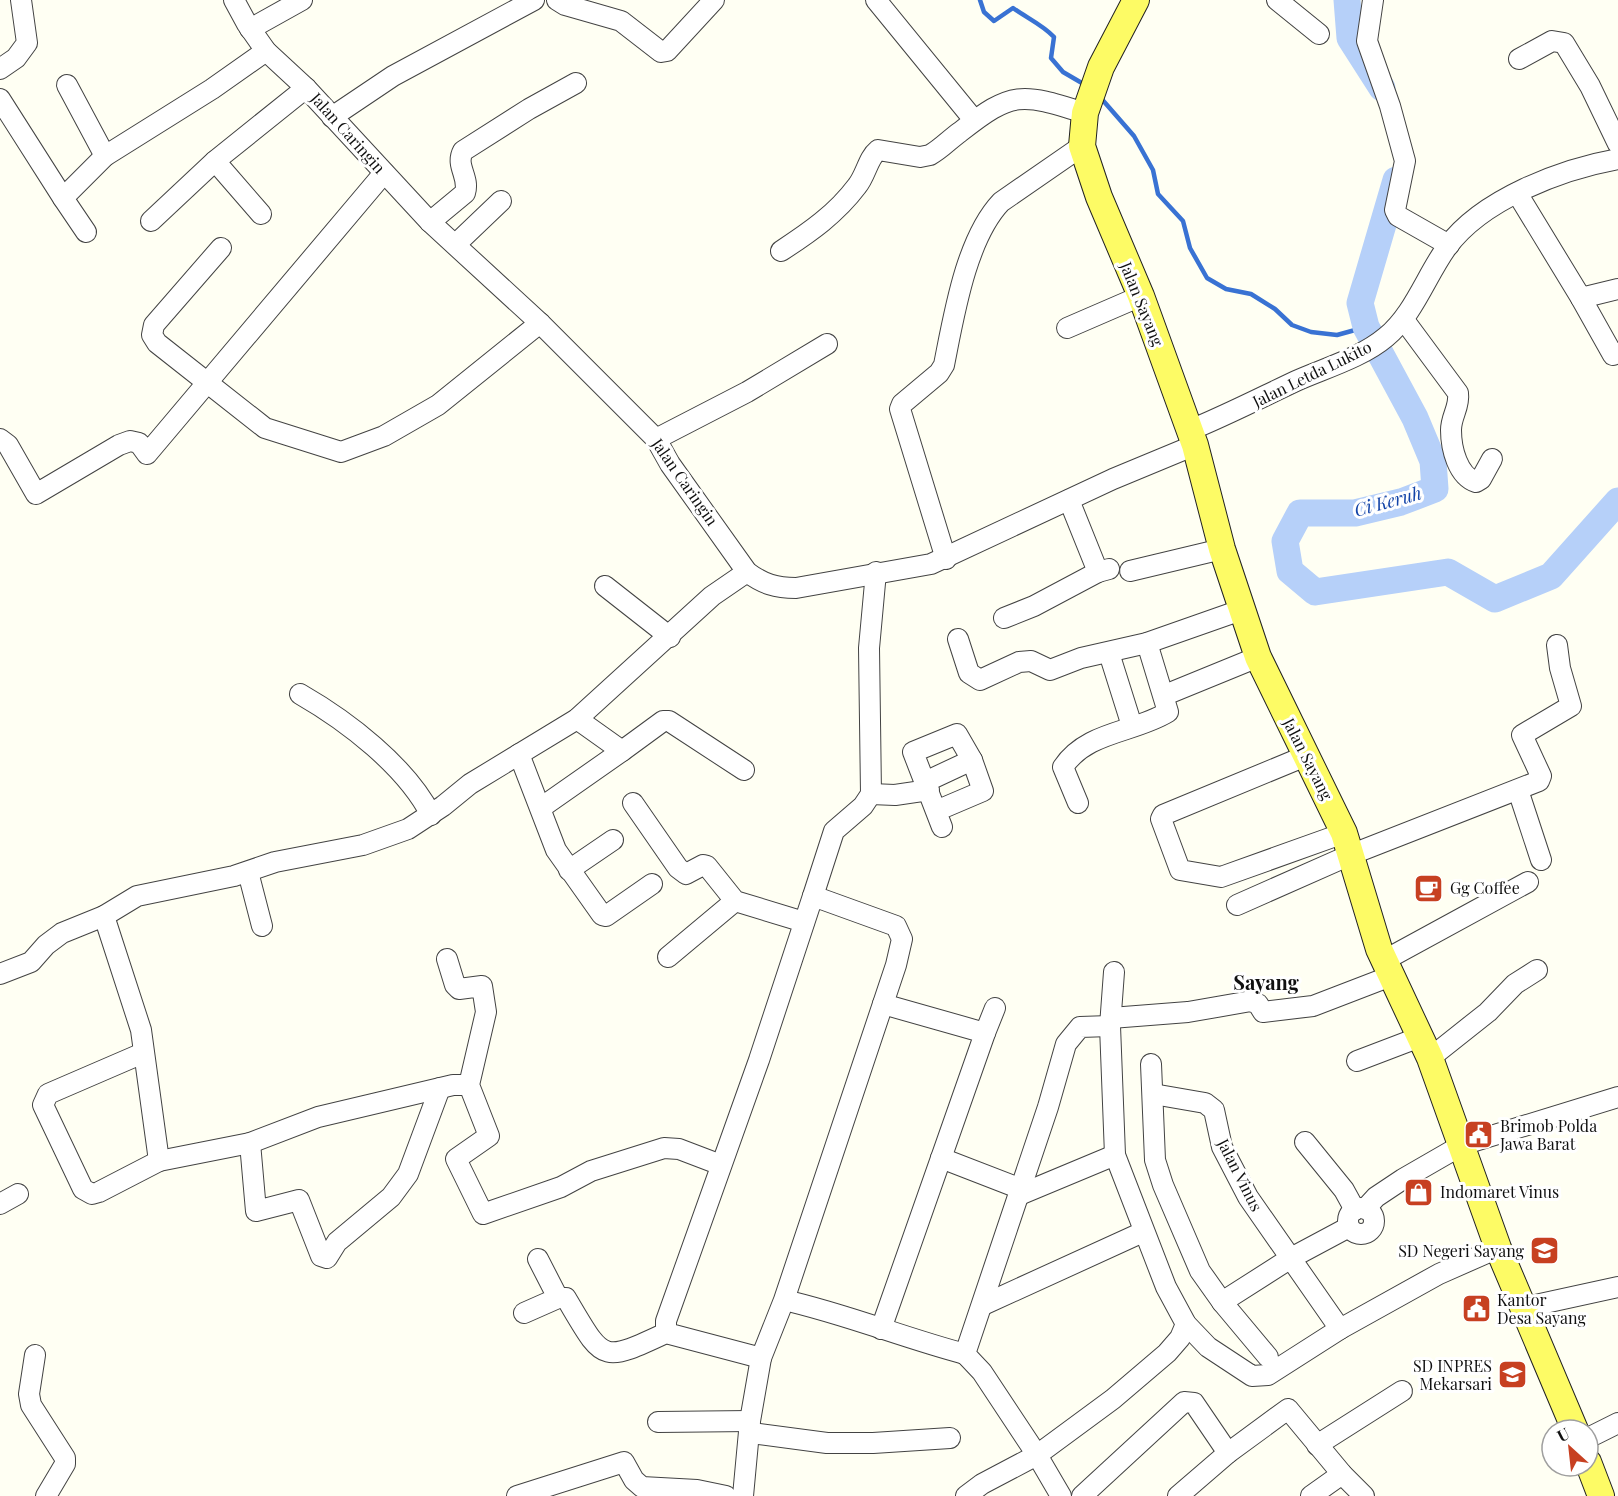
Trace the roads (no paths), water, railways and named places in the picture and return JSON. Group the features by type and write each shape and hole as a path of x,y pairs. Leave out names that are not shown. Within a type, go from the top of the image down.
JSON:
{"main road":[{"path":"1090,98 1136,0"},
{"name":"Jalan Sayang","path":"1090,98 1082,146 1109,224 1141,296 1191,438 1222,549 1258,657 1308,755 1347,844 1387,968 1425,1048 1459,1151 1522,1308 1570,1418"},
{"path":"1594,1478 1601,1496"}],"street":[{"path":"0,69 16,58 27,43 21,0"},
{"name":"Jalan Caringin","path":"234,0 250,29 266,51 306,87 430,222 540,322 656,439 670,464 747,572 762,583 781,588 796,588 876,572 920,567 946,559 1191,438"},
{"path":"250,29 302,0"},
{"path":"332,117 393,76 534,0"},
{"path":"557,0 565,5 621,21 661,52 667,51 714,0"},
{"path":"876,0 974,120"},
{"path":"1276,0 1319,34"},
{"path":"1373,0 1368,18 1367,41 1390,106 1405,160 1395,210 1398,216 1449,245"},
{"path":"1519,59 1552,41 1564,43 1590,86 1618,144"},
{"path":"63,198 105,156 212,89 266,51"},
{"path":"430,222 465,193 467,182 459,165 463,151 529,109 576,83"},
{"path":"67,85 105,156"},
{"path":"150,221 214,161 306,87"},
{"path":"781,251 826,220 857,187 865,175 873,154 878,150 912,156 930,155 992,108 1018,97 1051,102 1090,98"},
{"path":"0,99 86,232"},
{"path":"946,559 900,409 902,404 944,365 959,295 979,237 993,210 1001,202 1082,146"},
{"name":"Jalan Letda Lukito","path":"1191,438 1385,338 1404,320 1449,245 1488,209 1517,193 1587,165 1618,159"},
{"path":"214,161 261,214"},
{"path":"0,439 9,445 36,494 119,445 130,441 139,443 147,454 384,173"},
{"path":"1517,193 1613,355 1618,353"},
{"path":"456,244 501,201"},
{"path":"221,248 154,325 152,335 157,343 265,428 341,452 384,436 438,405 540,322"},
{"path":"1581,298 1618,289"},
{"path":"1067,328 1141,296"},
{"path":"1404,320 1458,393 1458,408 1450,430 1458,467 1463,475 1476,482 1481,479 1492,459"},
{"path":"656,439 747,392 827,344"},
{"path":"1004,618 1034,606 1104,571 1069,500"},
{"path":"1130,571 1222,549"},
{"path":"0,974 31,962 46,945 62,933 104,915 137,896 248,872 276,862 363,845 408,829 431,815 470,784 577,719 670,637 712,596 747,572"},
{"path":"668,1332 666,1321 834,831 863,806 871,794 869,648 876,572"},
{"path":"605,586 670,637"},
{"path":"958,639 969,673 980,680 1019,662 1031,661 1050,670 1081,658 1147,643 1241,610"},
{"path":"1078,803 1063,767 1069,759 1089,742 1168,712 1165,695 1147,643"},
{"path":"1308,755 1164,815 1161,819 1180,870 1221,878 1347,844 1518,790 1539,781 1541,776 1522,738 1523,734 1571,706 1560,668 1557,645"},
{"path":"1109,653 1132,726"},
{"path":"1165,695 1258,657"},
{"path":"300,694 349,725 405,778 431,815"},
{"path":"577,719 622,751"},
{"path":"542,807 663,721 669,721 744,770"},
{"path":"955,734 972,760 986,798 939,819 927,786 914,751 955,734"},
{"path":"519,754 542,807 553,843 569,870 602,915 606,916 652,884"},
{"path":"871,794 895,795 927,786 972,760"},
{"path":"1518,790 1541,860"},
{"path":"633,803 678,868 686,874 703,865 707,866 735,901 804,922"},
{"path":"569,870 613,840"},
{"path":"1237,905 1347,844"},
{"path":"248,872 262,926"},
{"path":"966,1354 1066,1044 1080,1027 1251,1001 1258,1004 1263,1012 1313,1006 1387,968 1528,882"},
{"path":"743,1496 750,1427 761,1358 784,1300 883,1004 902,939 896,926 813,896"},
{"path":"668,957 735,901"},
{"path":"104,915 141,1030 142,1053 159,1161"},
{"path":"447,960 455,985 459,989 480,986 483,988 486,1012 469,1085 489,1137 456,1159 485,1214 561,1187 591,1171 664,1148 679,1149 720,1165"},
{"path":"1357,1061 1425,1048 1488,1012 1515,984 1537,970"},
{"path":"1113,972 1111,1022 1115,1155 1166,1287 1186,1324 1208,1347 1252,1376 1268,1375 1340,1329 1439,1274 1498,1248"},
{"path":"883,1004 985,1033"},
{"path":"881,1329 995,1008"},
{"path":"142,1053 48,1094 43,1105 83,1189 88,1192 99,1192 159,1161 250,1143 318,1117 440,1088 469,1085"},
{"path":"1151,1064 1154,1094 1154,1150 1160,1177 1200,1271 1222,1302 1268,1357"},
{"path":"250,1143 256,1211 299,1200 321,1256 327,1258 337,1242 392,1197 408,1174 440,1088"},
{"name":"Jalan Vinus","path":"1154,1094 1205,1103 1214,1110 1222,1147 1248,1197 1340,1329"},
{"path":"1222,1302 1356,1215 1376,1197 1403,1179 1459,1151 1618,1097"},
{"path":"1459,1151 1618,1105"},
{"path":"1305,1142 1344,1190 1356,1215"},
{"path":"941,1158 1020,1192 1115,1155"},
{"path":"0,1204 18,1194"},
{"path":"983,1305 1143,1232"},
{"path":"538,1259 558,1298"},
{"path":"1522,1308 1618,1287"},
{"path":"524,1313 558,1298 566,1299 598,1349 613,1354 632,1349 668,1332"},
{"path":"784,1300 824,1309 881,1329 966,1354 982,1372 1061,1496"},
{"path":"966,1496 982,1484 1037,1455 1105,1406 1167,1353 1179,1338 1186,1324"},
{"path":"668,1332 761,1358"},
{"path":"34,1354 30,1405 65,1458 65,1464 46,1496"},
{"path":"1317,1445 1402,1390"},
{"path":"1082,1496 1184,1402 1194,1403 1228,1453"},
{"path":"1178,1496 1228,1453 1288,1409 1342,1474 1365,1496"},
{"path":"658,1422 750,1427 827,1443 873,1443 950,1438"},
{"path":"1600,1432 1618,1424"},
{"path":"517,1496 624,1462 634,1480 642,1487 697,1490 726,1496"},
{"path":"1311,1496 1342,1474"}],"waterway":[{"path":"980,0 984,12 994,21 1013,8 1045,29 1054,37 1051,58 1063,72 1087,86"},
{"name":"Ci Keruh","path":"1347,0 1350,38 1382,88"},
{"path":"1100,97 1134,136 1153,170 1158,194 1183,221 1190,248 1207,278 1226,289 1251,294 1275,309 1292,325 1311,332 1337,335 1366,327"},
{"name":"Ci Keruh","path":"1396,180 1360,303 1366,327 1415,418 1433,461 1435,489 1401,502 1355,513 1300,513 1285,541 1290,571 1315,592 1448,572 1495,599 1551,576 1618,501"}],"place":[{"name":"Gg Coffee","path":"1429,888"},
{"name":"Brimob Polda Jawa Barat","path":"1479,1135"},
{"name":"Indomaret Vinus","path":"1419,1192"},
{"name":"SD Negeri Sayang","path":"1545,1251"},
{"name":"Kantor Desa Sayang","path":"1476,1309"},
{"name":"SD INPRES Mekarsari","path":"1513,1375"}],"district":[{"name":"Sayang","path":"1266,983"}]}
